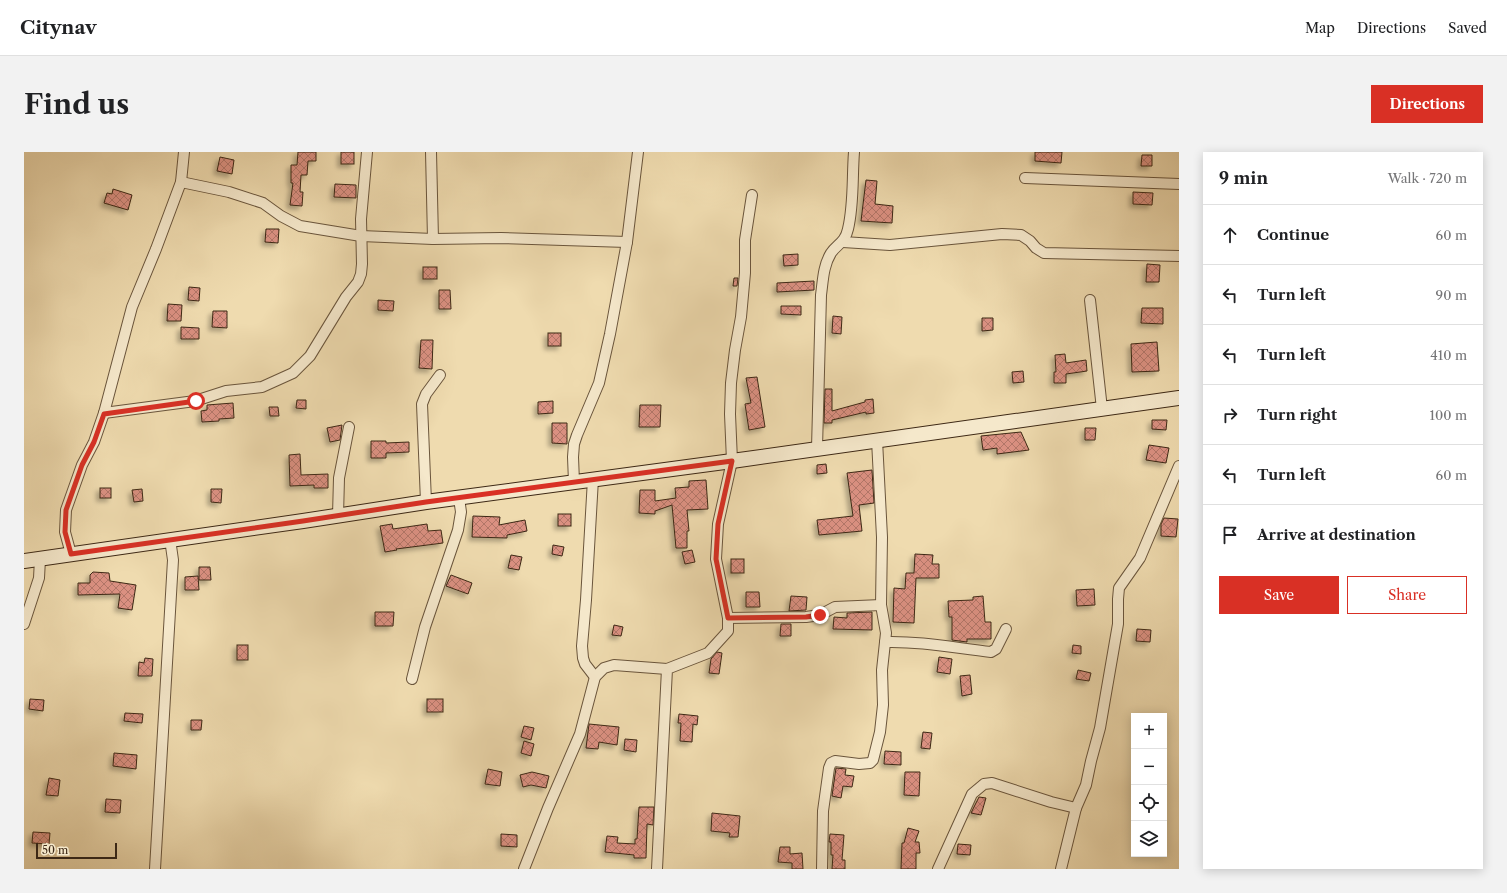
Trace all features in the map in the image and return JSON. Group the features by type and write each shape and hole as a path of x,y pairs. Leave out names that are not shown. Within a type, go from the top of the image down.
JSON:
{"street":[{"path":"71,554 65,532 66,510 82,465 94,442 104,414 132,307 181,182 184,152"},
{"path":"104,414 196,401 226,391 262,387 293,373 310,356 346,297 358,282 362,264 361,219 367,152"},
{"path":"431,152 433,239"},
{"path":"574,482 574,444 599,383 628,242 638,152"},
{"path":"817,448 821,295 824,271 831,252 843,242 848,230 853,194 854,152"},
{"path":"1025,178 1179,184"},
{"path":"181,182 229,192 263,203 280,216 300,226 361,236 433,239 501,238 628,242"},
{"path":"524,869 548,808 580,734 595,677 604,668 614,665 667,669 708,653 728,631 728,618 716,559 718,524 732,461 730,414 731,383 741,317 745,273 744,240 752,195"},
{"path":"843,242 890,245 1002,234 1022,235 1044,253 1179,256"},
{"path":"1090,300 1102,409"},
{"path":"426,502 422,404 426,394 440,375"},
{"path":"24,561 426,502 732,461 1179,398"},
{"path":"338,516 339,478 349,427"},
{"path":"822,869 823,811 829,768 835,761 866,764 874,760 881,725 883,705 882,670 886,633 881,605 882,537 877,440"},
{"path":"1061,869 1076,808 1086,785 1100,728 1118,624 1119,588 1140,558 1179,466"},
{"path":"593,479 587,592 582,646 585,664 595,677"},
{"path":"412,679 425,627 460,521 459,498"},
{"path":"155,869 173,560 170,539"},
{"path":"24,624 39,578 40,559"},
{"path":"728,618 806,617 820,615 836,608 881,605"},
{"path":"885,642 926,643 952,648 991,652 996,649 1006,630"},
{"path":"657,869 667,669"},
{"path":"938,869 972,794 984,784 992,784 1076,808"}],"building":[{"path":"298,152 316,152 316,161 308,161 307,175 301,175 300,192 303,192 302,206 290,205 293,183 291,183 291,165 297,165"},
{"path":"341,152 354,152 354,164 341,164"},
{"path":"1035,152 1062,152 1061,163 1035,161"},
{"path":"1142,155 1152,155 1152,166 1141,166"},
{"path":"220,157 234,160 232,174 217,171"},
{"path":"866,180 877,181 875,204 893,206 892,223 861,221"},
{"path":"335,184 356,185 356,198 334,197"},
{"path":"113,189 132,195 128,210 104,203 107,193 112,194"},
{"path":"1133,192 1153,193 1152,205 1133,204"},
{"path":"266,229 279,229 278,243 265,242"},
{"path":"798,254 798,265 784,266 783,255"},
{"path":"1147,264 1160,265 1159,282 1146,282"},
{"path":"423,267 437,267 437,279 423,279"},
{"path":"734,278 738,278 737,286 733,286"},
{"path":"814,281 814,290 777,292 777,283"},
{"path":"189,287 200,288 199,301 188,300"},
{"path":"439,290 450,290 451,309 439,309"},
{"path":"378,300 394,301 393,311 378,310"},
{"path":"168,304 182,305 181,321 167,321"},
{"path":"781,306 801,306 801,315 781,314"},
{"path":"1142,308 1163,308 1163,324 1141,323"},
{"path":"213,311 227,311 227,328 212,327"},
{"path":"833,316 842,317 841,334 832,333"},
{"path":"982,318 993,318 993,330 982,331"},
{"path":"181,327 199,328 199,339 181,339"},
{"path":"548,333 561,333 561,346 548,346"},
{"path":"421,340 433,340 432,369 419,368"},
{"path":"1157,342 1159,371 1132,372 1131,344"},
{"path":"1065,354 1066,363 1086,360 1087,371 1066,374 1066,383 1054,383 1054,372 1056,372 1055,355"},
{"path":"1023,371 1024,382 1013,383 1012,372"},
{"path":"757,377 765,427 749,430 745,404 751,403 746,378"},
{"path":"825,389 832,389 832,411 865,402 865,400 873,399 874,413 866,414 866,412 832,420 832,423 824,423"},
{"path":"297,400 306,400 306,409 296,408"},
{"path":"553,401 553,413 538,414 538,402"},
{"path":"233,403 234,418 202,422 201,411 207,410 207,405"},
{"path":"640,405 661,405 660,427 639,427"},
{"path":"269,407 278,407 279,416 270,416"},
{"path":"1152,420 1167,420 1166,430 1152,429"},
{"path":"552,423 567,423 567,444 552,443"},
{"path":"342,425 340,440 330,442 327,428"},
{"path":"1085,428 1096,428 1095,440 1085,440"},
{"path":"1021,432 1029,450 997,454 997,448 983,450 981,436"},
{"path":"371,441 386,441 386,443 409,442 409,452 386,453 386,458 371,458"},
{"path":"1149,445 1169,448 1166,463 1146,460"},
{"path":"300,454 301,475 328,474 328,488 314,488 314,485 290,486 289,455"},
{"path":"826,464 827,473 817,474 817,465"},
{"path":"872,470 874,503 859,505 862,531 819,535 817,520 853,516 847,473"},
{"path":"706,480 708,509 687,510 689,531 687,531 687,548 676,548 672,505 655,511 655,514 639,513 640,490 655,490 655,501 676,498 675,488 689,487 689,481"},
{"path":"100,488 111,488 111,498 100,498"},
{"path":"142,489 143,501 134,502 132,490"},
{"path":"211,489 222,489 221,503 211,502"},
{"path":"558,514 571,514 571,526 558,526"},
{"path":"473,516 500,517 499,525 525,520 527,531 507,535 507,538 472,537"},
{"path":"1164,518 1178,519 1176,537 1161,536 1161,524"},
{"path":"392,524 393,529 427,524 428,531 441,530 443,543 396,549 397,550 385,552 380,526"},
{"path":"553,545 564,547 562,556 552,554"},
{"path":"692,550 695,562 685,564 682,552"},
{"path":"915,554 933,555 932,564 939,564 939,578 916,578 914,623 893,622 894,588 905,589 906,573 914,573"},
{"path":"511,555 522,557 519,570 508,568"},
{"path":"731,559 744,559 744,573 731,573"},
{"path":"199,567 210,567 211,580 199,580"},
{"path":"93,572 109,573 110,581 136,585 132,610 118,608 120,594 78,595 78,583 90,583 90,575"},
{"path":"451,575 472,583 468,594 446,586"},
{"path":"198,576 199,590 185,590 185,577"},
{"path":"1094,589 1095,605 1077,606 1076,590"},
{"path":"746,592 759,592 760,607 746,607"},
{"path":"791,596 807,597 806,610 789,611"},
{"path":"983,596 985,622 991,622 991,639 967,639 967,642 952,640 952,617 949,617 948,601 973,600 973,597"},
{"path":"375,612 394,612 393,626 375,626"},
{"path":"872,612 872,630 833,629 834,617 847,618 847,613"},
{"path":"781,624 791,624 791,636 780,636"},
{"path":"614,625 623,627 621,636 612,635"},
{"path":"1137,629 1151,630 1150,642 1136,641"},
{"path":"237,645 248,645 248,660 237,660"},
{"path":"1073,645 1081,646 1081,654 1072,653"},
{"path":"717,652 722,653 719,674 709,673 711,659"},
{"path":"939,657 952,659 950,674 937,672"},
{"path":"145,658 153,659 152,676 138,676 139,662 144,663"},
{"path":"1078,670 1091,673 1089,681 1076,679"},
{"path":"970,675 972,694 962,696 960,676"},
{"path":"30,699 44,700 43,711 29,709"},
{"path":"427,699 443,699 443,712 427,712"},
{"path":"125,713 143,714 142,723 124,721"},
{"path":"679,714 698,716 697,725 693,724 692,742 680,741 681,723 678,723"},
{"path":"191,720 202,720 201,730 191,730"},
{"path":"589,724 619,727 617,745 599,742 598,749 586,748"},
{"path":"524,726 534,728 531,740 521,737"},
{"path":"923,732 932,733 930,749 921,748"},
{"path":"625,739 637,740 636,752 624,750"},
{"path":"524,741 534,744 531,756 521,753"},
{"path":"885,751 901,752 901,765 884,764"},
{"path":"114,753 137,755 136,769 113,766"},
{"path":"836,768 846,769 845,775 854,776 852,787 843,786 841,798 832,796"},
{"path":"488,769 502,772 500,786 485,784"},
{"path":"532,772 549,776 546,788 531,785 523,787 520,775"},
{"path":"905,772 920,772 919,796 904,795"},
{"path":"49,778 60,780 58,796 46,795"},
{"path":"979,797 986,798 981,815 971,813"},
{"path":"106,799 121,800 120,813 105,812"},
{"path":"639,807 654,807 653,825 647,824 646,858 634,858 634,855 605,852 607,836 618,837 617,843 635,844 635,839 637,839"},
{"path":"712,813 740,816 738,837 729,837 730,833 711,831"},
{"path":"908,828 919,831 915,842 919,842 920,853 916,853 916,869 901,869 902,843 904,843"},
{"path":"33,832 50,833 49,844 32,843"},
{"path":"501,834 517,835 517,847 501,846"},
{"path":"830,834 844,835 842,860 845,860 845,869 832,869 833,855 831,855 831,842 829,842"},
{"path":"958,844 971,845 970,855 957,854"},
{"path":"780,847 790,847 790,854 802,853 803,869 792,869 792,863 778,862"}],"route":[{"path":"196,401 104,414 94,442 82,465 66,510 65,532 71,554 426,502 732,461 718,524 716,559 728,618 806,617 820,615"}]}
